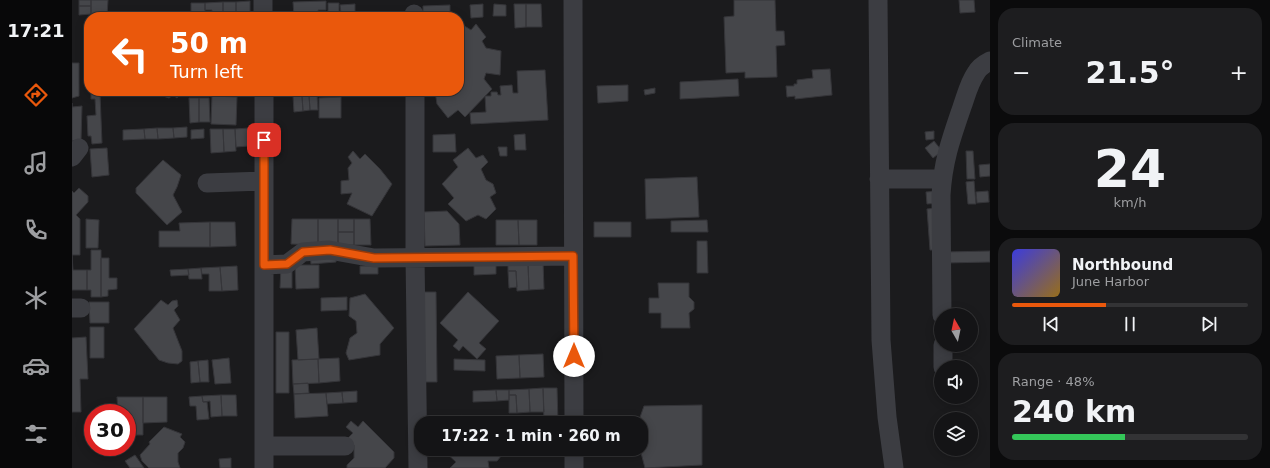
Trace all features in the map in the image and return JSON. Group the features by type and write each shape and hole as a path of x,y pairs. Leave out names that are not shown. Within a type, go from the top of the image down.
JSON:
{"street":[{"path":"263,0 263,12"},
{"path":"573,0 574,416"},
{"path":"878,0 881,332 883,378 894,468"},
{"path":"942,308 942,179 947,150 968,88 982,65 990,61"},
{"path":"264,96 264,468"},
{"path":"414,96 418,468"},
{"path":"879,179 942,179"},
{"path":"207,183 264,181"},
{"path":"264,265 287,264 303,252 330,250 370,257 573,256"},
{"path":"264,446 346,446"},
{"path":"574,456 574,468"}],"building":[{"path":"79,0 91,0 91,6 79,6"},
{"path":"91,0 108,0 107,12 91,12"},
{"path":"734,0 775,0 776,31 784,31 785,45 776,46 777,77 745,78 745,72 726,73 724,17 734,16"},
{"path":"959,0 974,0 975,12 960,13"},
{"path":"250,1 250,12 236,12 236,2"},
{"path":"326,1 326,10 318,10 318,12 294,12 293,2"},
{"path":"223,2 236,2 236,12 223,12"},
{"path":"223,2 223,12 212,12 212,10 205,10 205,3"},
{"path":"191,3 205,3 205,12 191,12"},
{"path":"328,3 339,3 339,12 328,12"},
{"path":"355,4 355,12 341,12 340,5"},
{"path":"483,4 483,17 471,18 470,5"},
{"path":"494,4 506,5 506,16 493,16"},
{"path":"514,4 526,4 526,27 515,28"},
{"path":"526,4 541,4 542,27 526,27"},
{"path":"450,5 450,12 423,12 423,6"},
{"path":"79,6 91,6 91,12 84,12 84,15 79,15"},
{"path":"476,24 486,37 482,41 486,48 501,51 500,75 486,73 484,79 492,89 465,117 458,110 448,118 437,104 436,96 464,96 464,26 471,30"},
{"path":"72,63 79,63 79,96 72,98"},
{"path":"830,69 832,95 795,99 795,96 787,97 786,86 794,86 794,84 797,84 797,80 813,78 812,70"},
{"path":"545,70 548,120 471,124 470,113 486,112 485,96 491,96 491,92 497,92 498,95 501,95 500,86 512,85 513,93 518,93 517,71"},
{"path":"738,79 739,96 680,99 680,82"},
{"path":"628,85 628,101 598,103 597,86"},
{"path":"655,88 655,93 645,95 644,90"},
{"path":"91,96 100,96 102,143 92,144 91,136 88,136 87,116 96,115 95,99 91,99"},
{"path":"212,96 237,97 236,125 211,124"},
{"path":"293,96 302,96 303,111 294,112"},
{"path":"302,96 309,96 310,110 303,111"},
{"path":"309,96 317,96 318,110 310,110"},
{"path":"341,97 341,118 319,118 319,98"},
{"path":"189,98 199,98 199,122 190,123"},
{"path":"199,98 209,98 210,122 199,122"},
{"path":"82,106 81,140 72,141 72,107"},
{"path":"187,127 187,137 174,138 173,128"},
{"path":"157,128 173,128 174,138 158,139"},
{"path":"157,128 158,139 145,139 144,129"},
{"path":"249,128 249,146 236,147 235,129"},
{"path":"144,129 145,139 123,140 123,130"},
{"path":"204,129 204,138 191,139 191,130"},
{"path":"210,129 223,129 224,152 211,153"},
{"path":"223,129 235,129 236,151 224,152"},
{"path":"934,131 934,139 926,140 925,132"},
{"path":"455,134 456,152 433,152 433,135"},
{"path":"525,134 526,150 515,150 514,135"},
{"path":"934,141 942,151 933,158 925,148"},
{"path":"498,147 507,147 507,156 500,156"},
{"path":"107,148 109,175 92,177 90,149"},
{"path":"468,148 476,158 483,155 488,162 481,169 486,180 493,184 496,193 490,197 496,209 486,219 478,215 466,221 448,204 454,198 442,184 458,167 453,160"},
{"path":"353,151 360,159 365,154 392,184 372,216 347,204 352,193 341,194 341,181 349,180 348,168 352,163 348,157"},
{"path":"966,151 973,151 975,179 967,179"},
{"path":"163,160 181,175 173,195 182,212 167,225 136,193 136,188"},
{"path":"990,164 990,176 980,177 979,165"},
{"path":"697,177 699,217 646,219 645,179"},
{"path":"974,181 976,204 968,204 966,182"},
{"path":"79,188 88,196 88,202 76,215 80,219 80,255 72,255 72,191 74,193"},
{"path":"939,191 940,203 927,204 926,192"},
{"path":"988,191 989,202 977,203 976,192"},
{"path":"937,208 940,250 930,250 927,209"},
{"path":"447,211 459,224 460,245 425,246 424,212"},
{"path":"86,219 99,220 98,248 86,248"},
{"path":"292,219 318,219 318,245 291,244"},
{"path":"318,219 338,219 338,245 318,245"},
{"path":"338,219 354,219 354,232 338,232"},
{"path":"354,219 370,219 371,245 354,245"},
{"path":"496,220 518,220 519,245 496,245"},
{"path":"518,220 537,220 537,245 519,245"},
{"path":"707,220 708,232 671,232 671,221"},
{"path":"210,222 210,247 159,247 159,231 180,231 179,223"},
{"path":"210,222 235,222 236,246 210,247"},
{"path":"594,222 631,222 631,237 594,237"},
{"path":"338,232 354,232 354,245 338,245"},
{"path":"697,241 707,241 708,273 697,273"},
{"path":"91,250 101,250 101,297 91,297 91,290 87,290 87,270 91,270"},
{"path":"336,251 336,262 311,264 310,252"},
{"path":"990,251 990,262 945,263 945,252"},
{"path":"72,255 73,270 87,270 87,290 72,290"},
{"path":"101,258 109,258 109,278 117,278 117,289 108,290 108,296 101,297"},
{"path":"543,262 544,289 529,290 528,263"},
{"path":"528,263 529,290 517,291 516,271 508,271 508,264"},
{"path":"496,264 496,274 474,275 474,265"},
{"path":"295,265 319,265 319,288 296,289"},
{"path":"237,266 238,290 222,291 220,267"},
{"path":"281,266 292,266 292,288 280,288"},
{"path":"360,266 378,266 378,274 360,274"},
{"path":"220,267 222,291 209,291 209,274 202,274 201,268"},
{"path":"201,268 202,279 189,279 188,269"},
{"path":"188,269 189,275 171,276 170,270"},
{"path":"508,271 516,271 517,287 509,288"},
{"path":"658,283 689,283 689,297 694,302 694,309 689,313 690,328 661,328 661,313 649,313 649,298 659,298"},
{"path":"424,292 436,292 437,382 424,382"},
{"path":"468,292 499,321 479,343 486,349 477,359 463,346 459,351 453,346 458,340 440,323"},
{"path":"365,294 394,328 380,344 380,355 349,360 346,353 350,338 357,333 356,321 349,316 350,298"},
{"path":"347,297 347,310 321,311 321,298"},
{"path":"161,300 168,305 172,301 177,300 178,306 174,310 180,320 173,328 182,351 182,361 178,364 159,360 134,329"},
{"path":"89,302 109,302 109,323 90,323"},
{"path":"90,327 104,327 104,358 90,358"},
{"path":"317,328 319,359 298,360 296,330"},
{"path":"276,332 289,332 289,393 276,393"},
{"path":"86,337 88,379 80,379 81,412 72,412 72,338"},
{"path":"543,354 544,377 520,378 519,355"},
{"path":"519,355 520,378 497,379 496,356"},
{"path":"229,358 231,383 215,384 212,360"},
{"path":"339,358 340,381 319,383 318,359"},
{"path":"318,359 319,383 293,384 292,360"},
{"path":"454,359 485,360 485,371 454,370"},
{"path":"208,360 209,382 200,382 198,361"},
{"path":"198,361 200,382 191,383 190,362"},
{"path":"308,383 309,393 294,394 293,384"},
{"path":"543,388 544,412 530,412 529,389"},
{"path":"543,388 557,388 558,416 544,416"},
{"path":"529,389 530,412 517,413 516,395 509,395 509,390"},
{"path":"496,390 497,401 473,402 473,391"},
{"path":"496,390 509,390 509,400 497,401"},
{"path":"357,391 357,402 343,403 342,392"},
{"path":"342,392 343,403 327,404 326,393"},
{"path":"326,393 328,416 295,418 294,394"},
{"path":"221,395 222,416 211,417 210,401 203,402 202,396"},
{"path":"221,395 236,395 237,416 222,416"},
{"path":"509,395 516,395 517,413 509,413"},
{"path":"202,396 203,402 207,402 209,419 197,420 196,406 190,406 189,397"},
{"path":"117,397 143,397 143,435 136,435 136,404 117,404"},
{"path":"143,397 167,397 167,422 143,423"},
{"path":"702,405 702,465 645,468 642,456 648,456 648,416 640,416 644,406"},
{"path":"351,421 358,427 363,421 394,452 394,458 385,468 347,468 347,465 354,458 354,445 347,439 353,433 346,427"},
{"path":"164,427 182,434 180,437 185,442 183,448 178,453 180,468 149,468 142,461 140,455 150,444 149,442"},
{"path":"136,456 144,468 130,468 125,461"},
{"path":"450,456 501,456 497,461 488,461 489,468 450,468 456,462"},
{"path":"231,458 231,468 220,468 219,459"}],"route":[{"path":"264,140 264,265 287,264 298,254 303,252 330,250 374,258 573,256 574,356"}]}
